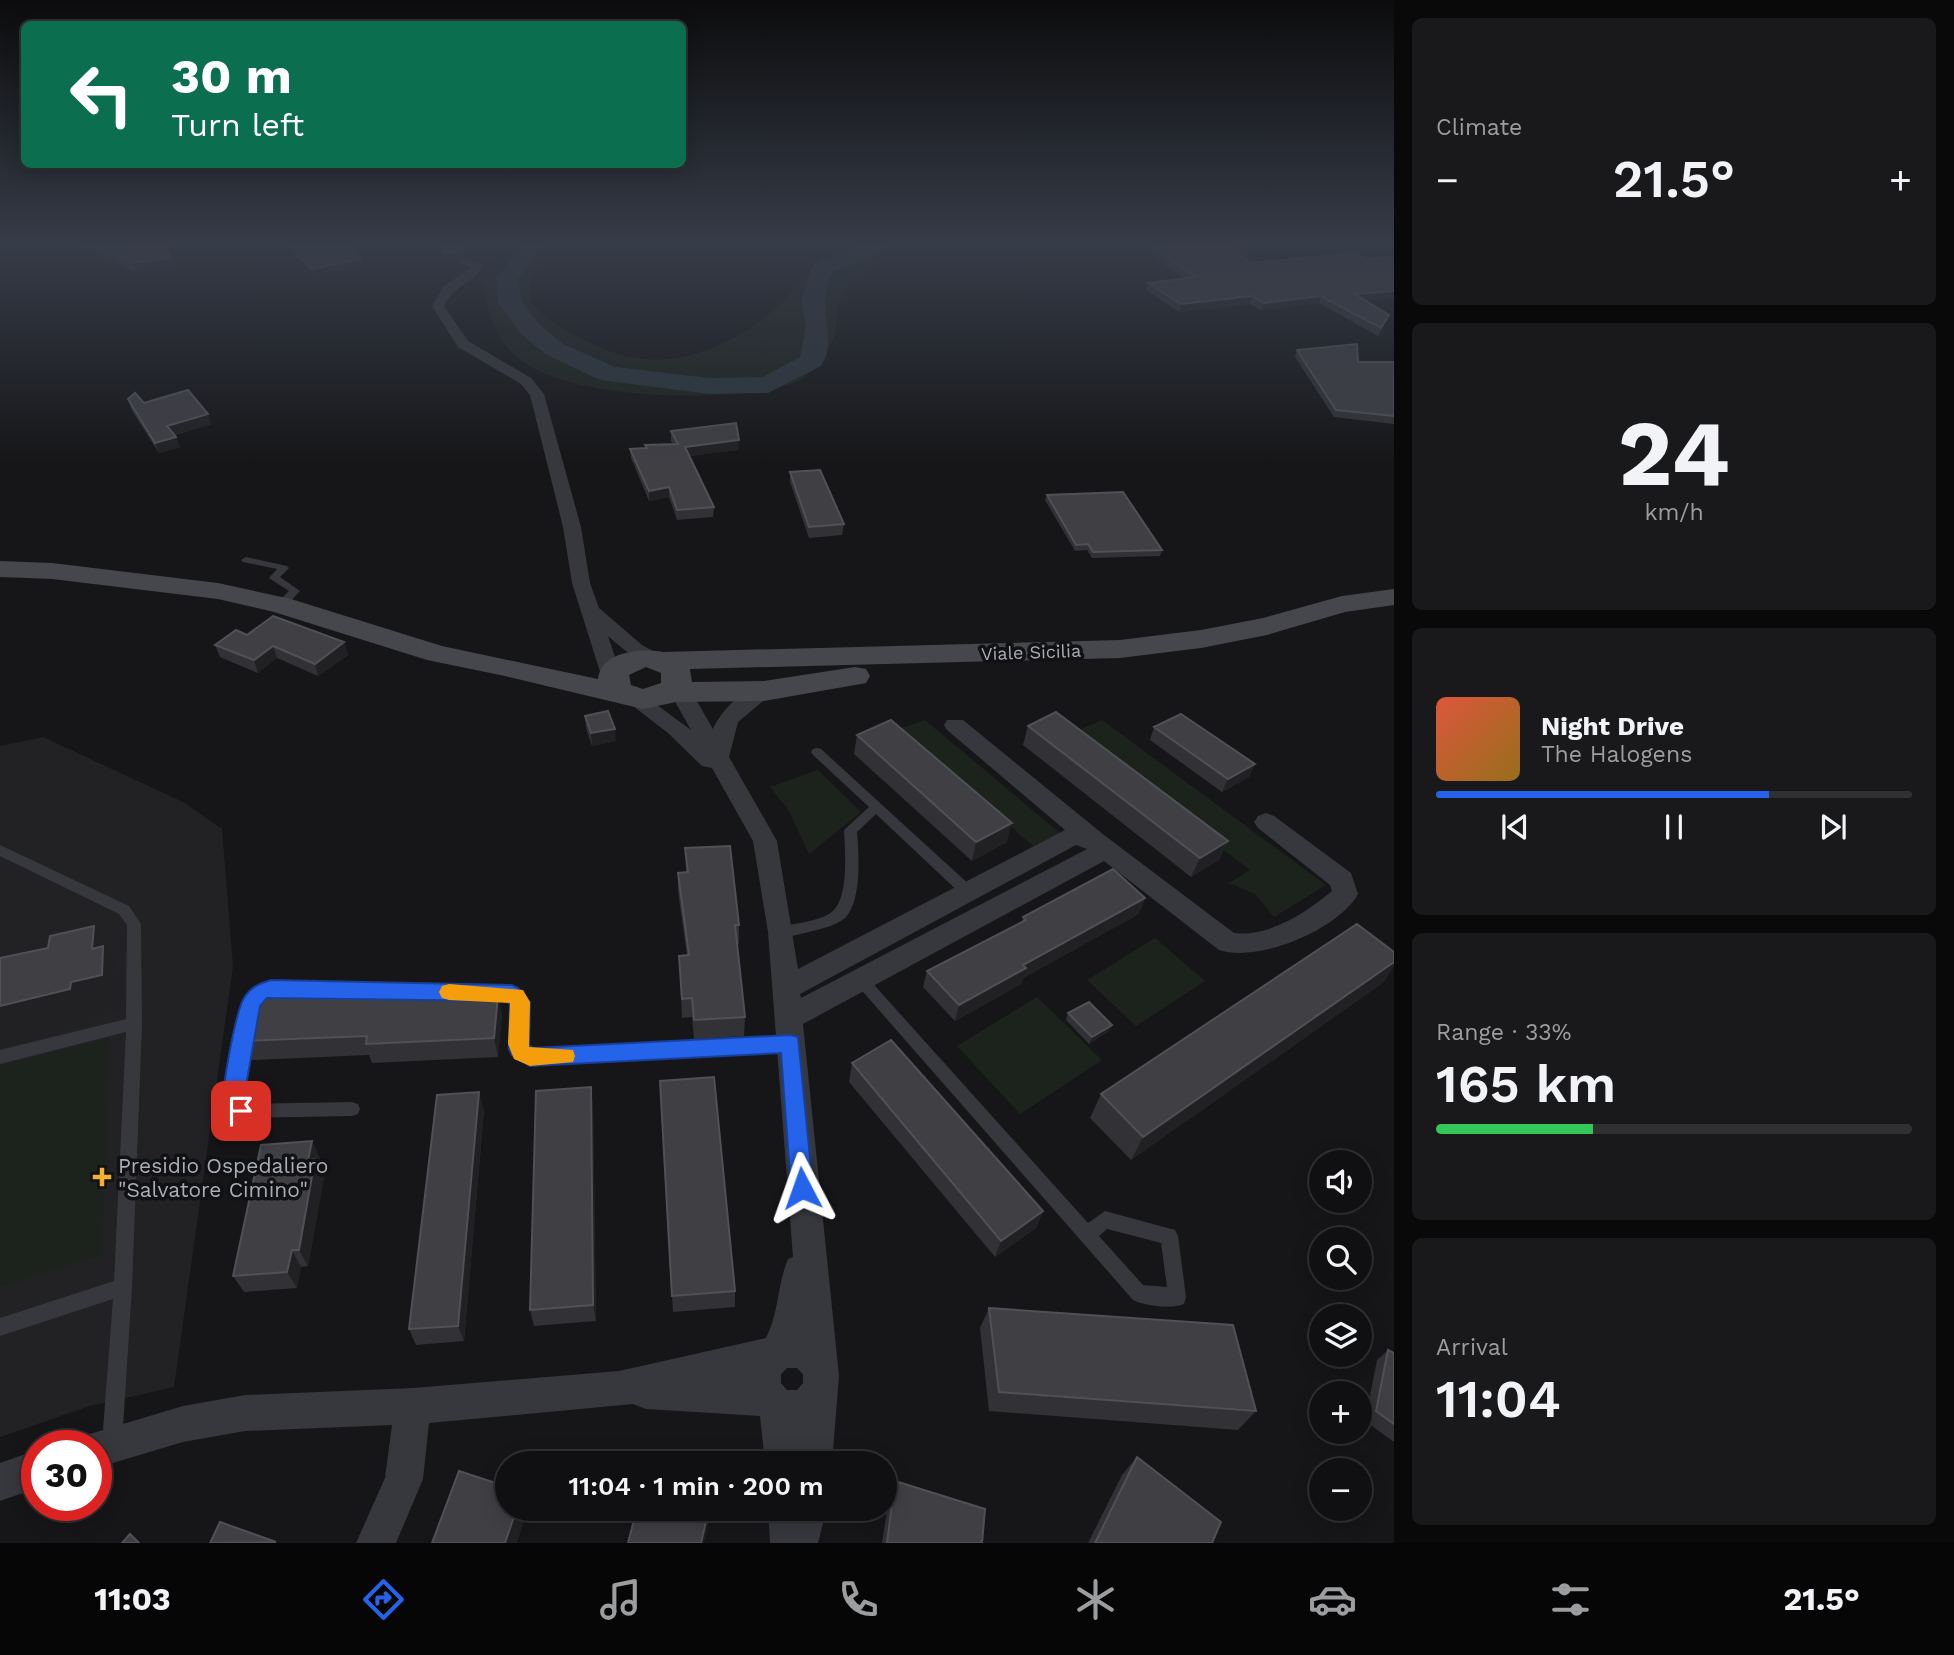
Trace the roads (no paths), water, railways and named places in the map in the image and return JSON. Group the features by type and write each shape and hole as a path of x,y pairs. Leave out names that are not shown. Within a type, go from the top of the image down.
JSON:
{"main road":[{"path":"0,569 51,571 218,590 281,605 438,654 509,667 558,681 645,678"},
{"name":"Viale Sicilia","path":"645,678 1120,649 1201,639 1267,626 1342,604 1394,597"},
{"name":"Viale Sicilia","path":"645,678 764,691 827,678 866,675 1130,664 1223,654 1394,615"}],"street":[{"path":"447,319 464,344 526,381 537,394 544,410 589,610 722,769 751,812 765,841 781,932 820,1385 816,1399 802,1409 793,1410 773,1400 619,1389"},
{"path":"589,610 614,634 676,728 722,769"},
{"path":"722,769 719,738 728,719 742,704 764,691"},
{"path":"955,725 1095,841 1223,941 1239,944 1283,935 1342,898 1346,890 1336,875 1266,822"},
{"path":"786,988 1073,836 1082,835 1095,841 1100,848 1095,856 862,981 790,1031"},
{"path":"784,1451 782,1429 764,1377 766,1366 777,1353 793,1321 799,1290 804,1212"},
{"path":"112,1444 183,1424 245,1413 413,1406 619,1389 788,1349 806,1353 819,1370 814,1451"},
{"path":"376,1543 404,1479 413,1406"},
{"path":"0,1482 21,1475"},
{"path":"788,1521 789,1543"},
{"path":"798,1543 804,1521"}],"lane":[{"path":"246,560 284,568 274,578 295,591 281,605"},
{"path":"817,752 968,892"},
{"path":"781,932 837,917 847,906 852,848 850,830 877,807"},
{"path":"0,850 124,910 131,916 134,924 134,1024 123,1287 106,1430"},
{"path":"862,981 1139,1294 1177,1297 1169,1236 1105,1220 1087,1235"},
{"path":"352,1109 247,1111 234,1105 251,1004 260,992 271,988 512,993 520,1002 519,1049 530,1057 790,1031"},
{"path":"0,1057 134,1024"},
{"path":"0,1327 123,1287"}],"waterway":[{"path":"522,319 554,349 609,374 709,386 768,385 812,361 817,319"}],"place":[{"name":"Presidio Ospedaliero \"Salvatore Cimino\"","path":"102,1177"}]}
